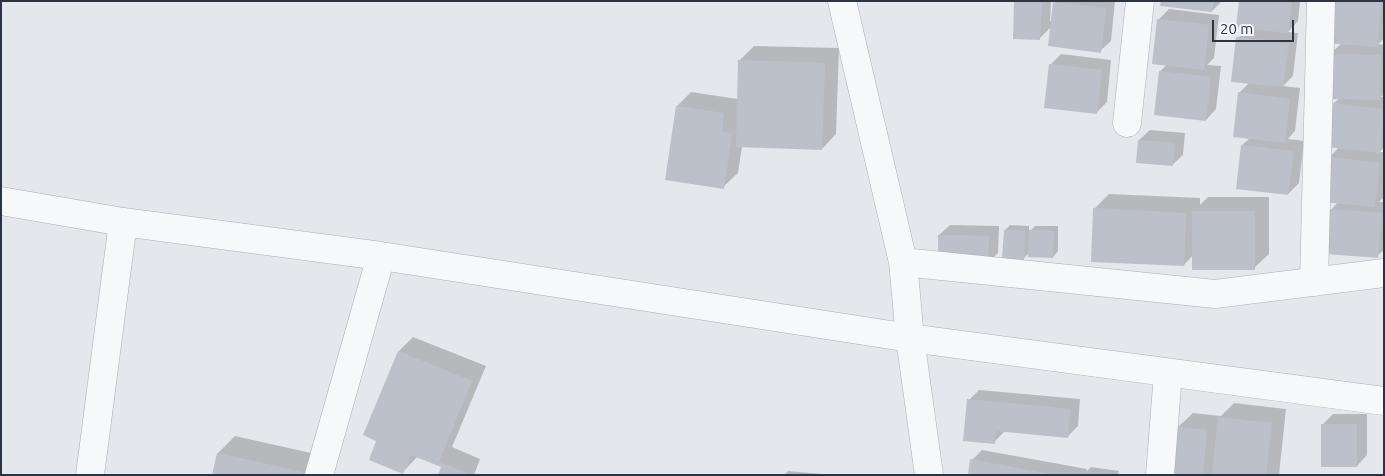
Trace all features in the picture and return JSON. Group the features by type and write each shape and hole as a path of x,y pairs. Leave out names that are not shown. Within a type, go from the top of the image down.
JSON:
{"street":[{"path":"842,1 903,262 910,338 929,475"},
{"path":"1127,123 1140,1"},
{"path":"1314,282 1321,1"},
{"path":"1,201 124,222 381,256 910,338 1384,401"},
{"path":"90,475 124,222"},
{"path":"320,475 381,256"},
{"path":"903,262 1215,294 1384,273"},
{"path":"1160,475 1168,373"}],"building":[{"path":"1014,1 1042,1 1040,40 1013,39"},
{"path":"1161,1 1214,1 1212,12 1160,6"},
{"path":"1239,1 1292,1 1288,33 1236,27"},
{"path":"1329,1 1381,2 1378,47 1326,43"},
{"path":"1053,2 1106,8 1101,53 1048,46"},
{"path":"1157,19 1209,25 1204,70 1152,64"},
{"path":"1236,37 1289,43 1283,87 1231,82"},
{"path":"1329,54 1381,55 1380,100 1328,99"},
{"path":"738,60 825,63 822,150 736,147"},
{"path":"1049,64 1102,70 1097,114 1044,108"},
{"path":"1159,71 1211,77 1206,121 1154,115"},
{"path":"1238,92 1290,99 1285,143 1233,137"},
{"path":"1333,103 1384,109 1380,153 1327,147"},
{"path":"676,106 724,113 722,132 732,133 724,189 665,180"},
{"path":"1138,140 1175,143 1173,166 1136,163"},
{"path":"1241,145 1294,151 1288,195 1236,189"},
{"path":"1328,157 1380,163 1375,207 1323,202"},
{"path":"1093,208 1186,213 1184,266 1091,262"},
{"path":"1329,209 1382,213 1378,258 1326,254"},
{"path":"1192,211 1255,211 1255,270 1192,270"},
{"path":"1004,230 1025,231 1024,260 1002,259"},
{"path":"1029,230 1054,231 1053,258 1028,257"},
{"path":"938,235 989,236 988,265 938,263"},
{"path":"398,351 472,381 439,462 467,473 466,475 438,475 441,467 411,455 403,474 369,460 376,441 363,435"},
{"path":"967,399 1070,409 1068,438 996,431 995,444 963,441"},
{"path":"1218,417 1272,423 1266,475 1212,475"},
{"path":"1321,424 1357,424 1357,467 1321,467"},
{"path":"1177,427 1207,430 1203,475 1172,475"},
{"path":"217,453 303,472 303,475 212,475"},
{"path":"970,459 1049,474 1049,475 968,475"}]}
